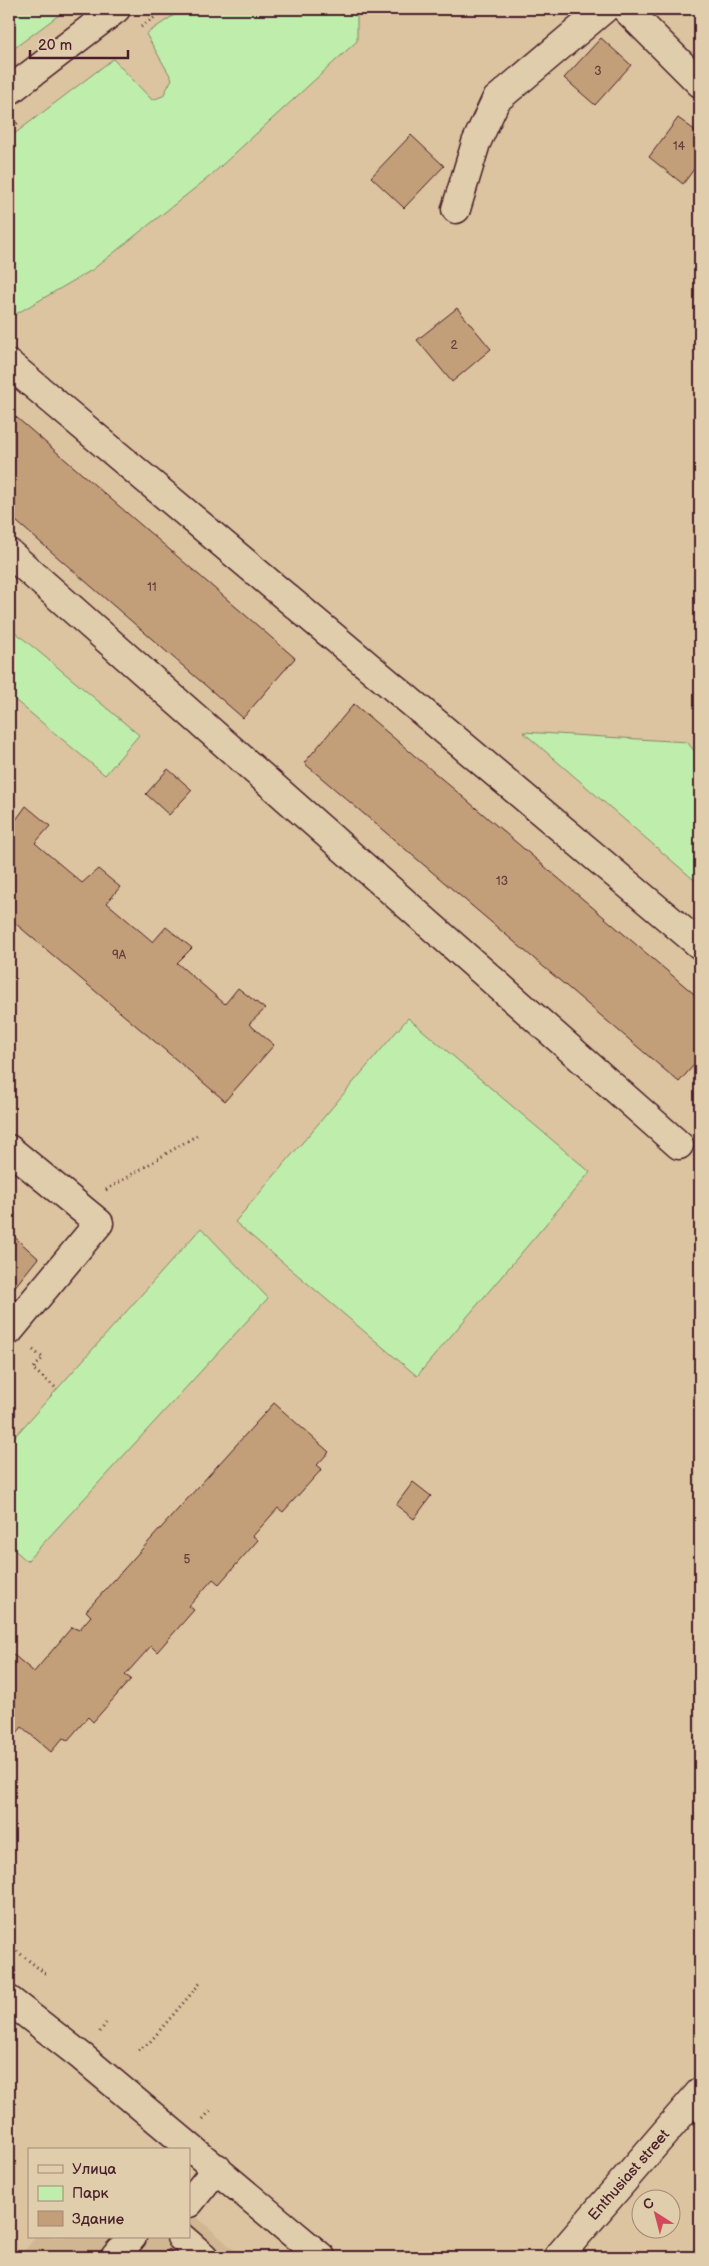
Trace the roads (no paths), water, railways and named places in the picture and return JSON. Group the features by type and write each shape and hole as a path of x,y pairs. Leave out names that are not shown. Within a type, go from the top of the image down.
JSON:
{"street":[{"path":"9,91 116,9"},
{"path":"456,209 476,143 496,100 604,9"},
{"path":"626,9 700,83"},
{"path":"9,364 700,945"},
{"path":"9,553 679,1145"},
{"path":"9,1149 99,1223 9,1330"},
{"path":"9,2000 81,2056 217,2168 321,2257"},
{"name":"Enthusiast street","path":"558,2257 700,2092"},
{"path":"190,2202 217,2168"},
{"path":"115,2257 131,2238"},
{"path":"182,2238 204,2257"}]}
